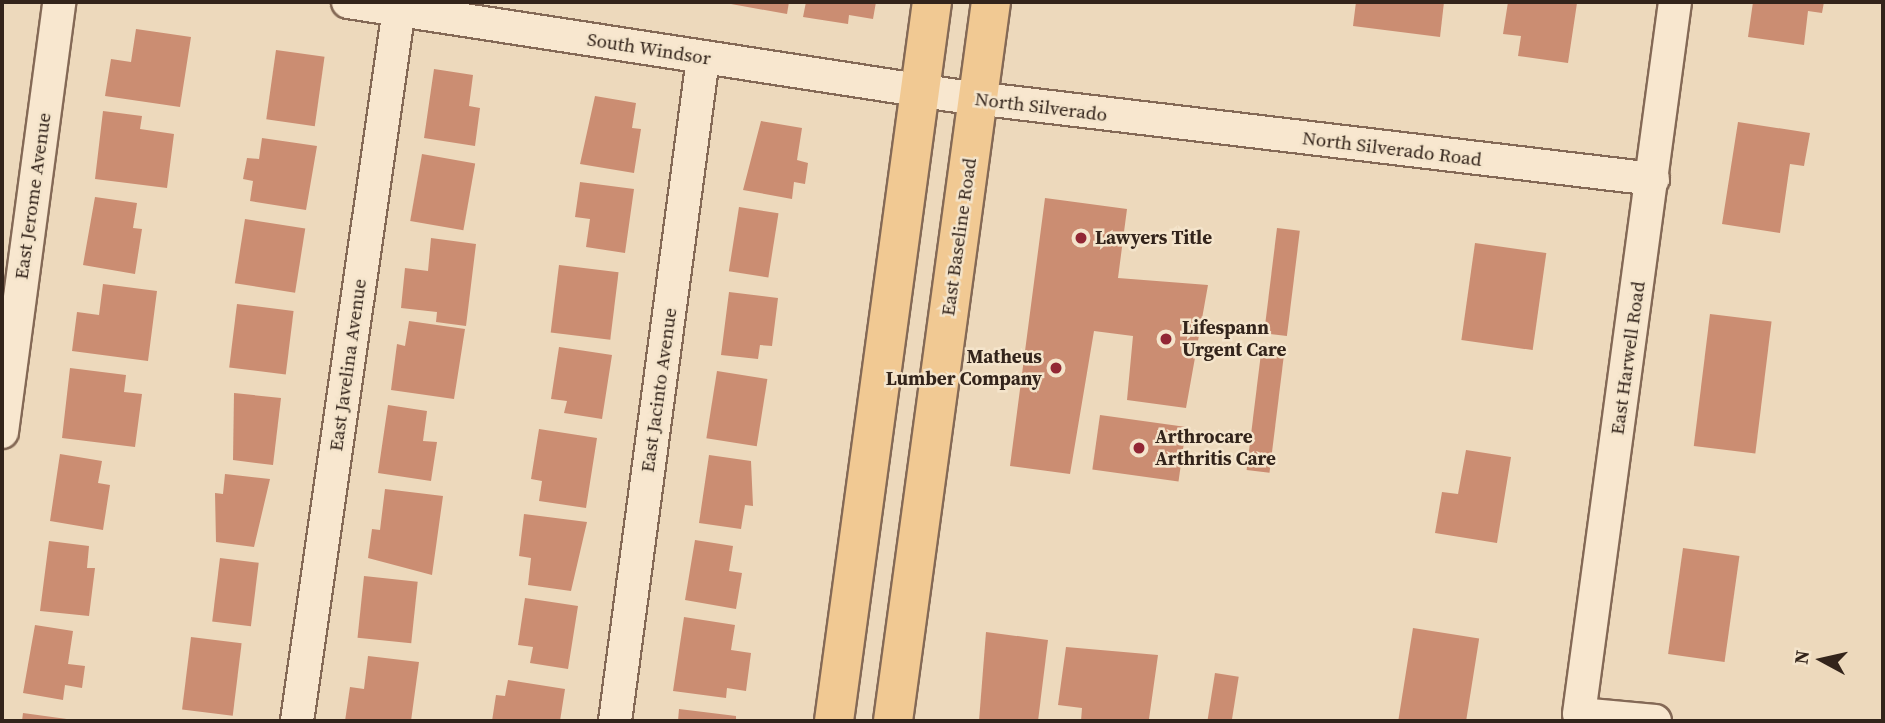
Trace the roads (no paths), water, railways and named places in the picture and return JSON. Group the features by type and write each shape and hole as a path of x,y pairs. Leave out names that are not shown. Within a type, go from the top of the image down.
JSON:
{"main road":[{"name":"East Baseline Road","path":"893,721 949,95 932,2"},
{"name":"East Baseline Road","path":"834,721 949,95 991,2"}],"street":[{"name":"East Jerome Avenue","path":"2,432 59,2"},
{"name":"South Windsor","path":"348,2 949,95"},
{"name":"East Harwell Road","path":"1655,721 1579,714 1675,2"},
{"name":"East Javelina Avenue","path":"297,721 399,9"},
{"name":"East Jacinto Avenue","path":"615,721 703,58"},
{"name":"North Silverado","path":"949,95 1132,118"},
{"name":"North Silverado Road","path":"1132,118 1653,179"}],"place":[{"name":"Lawyers Title","path":"1081,238"},
{"name":"Lifespann Urgent Care","path":"1166,339"},
{"name":"Matheus Lumber Company","path":"1056,368"},
{"name":"Arthrocare Arthritis Care","path":"1139,448"}]}
